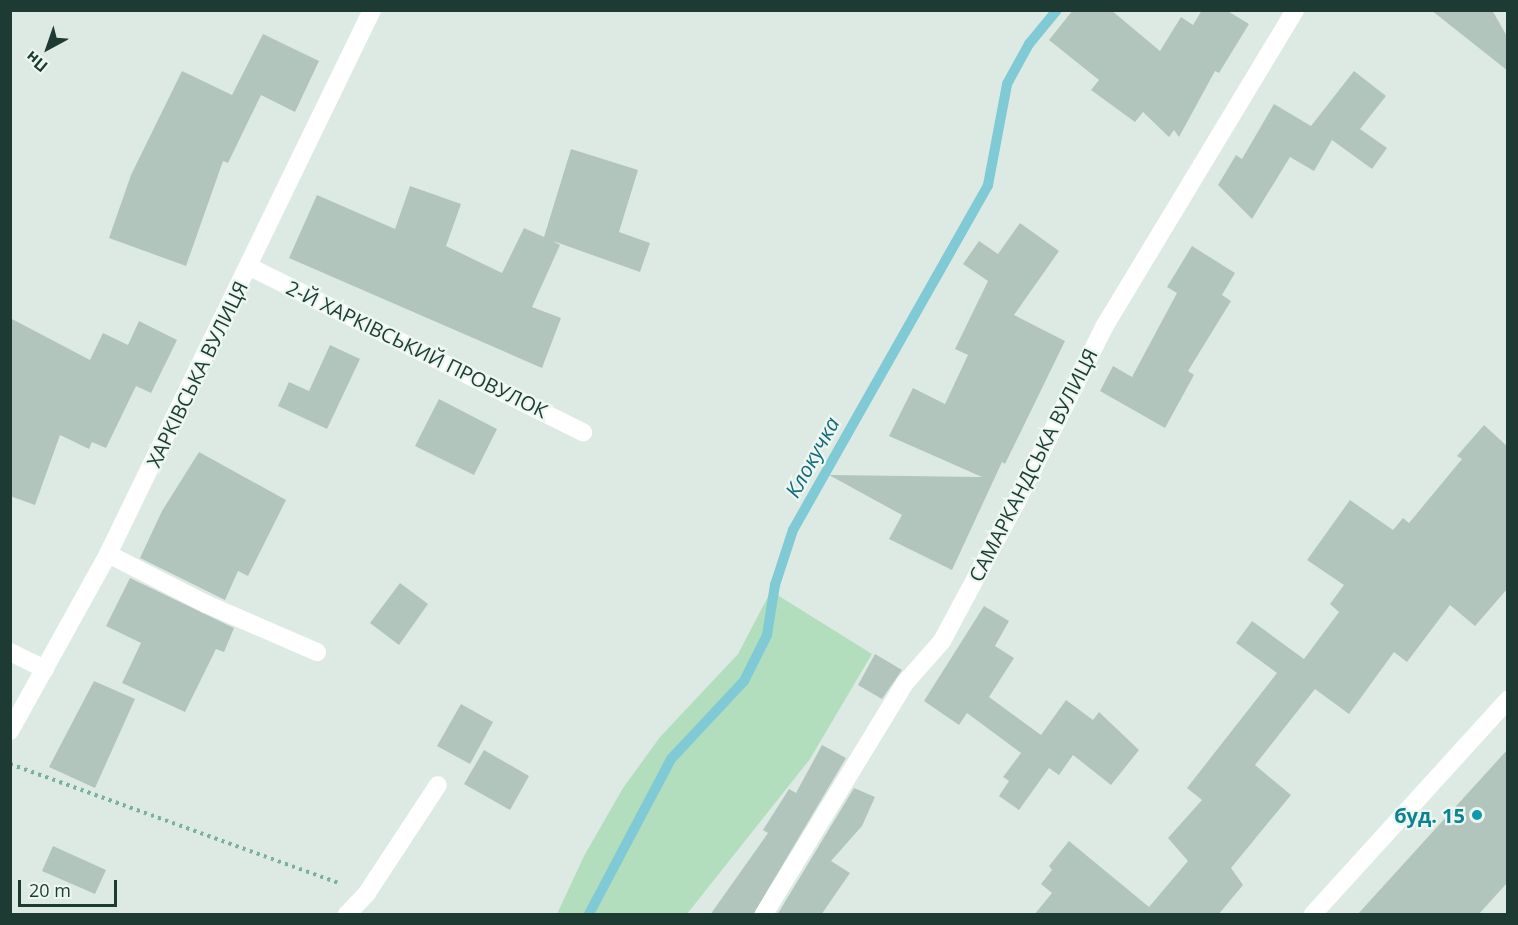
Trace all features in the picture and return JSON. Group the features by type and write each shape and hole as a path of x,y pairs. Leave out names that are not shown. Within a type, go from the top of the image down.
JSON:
{"street":[{"name":"ХАРКІВСЬКА ВУЛИЦЯ","path":"10,731 108,554 250,267 372,10"},
{"name":"САМАРКАНДСЬКА ВУЛИЦЯ","path":"764,915 905,683 942,641 1016,503 1104,327 1295,10"},
{"name":"2-Й ХАРКІВСЬКИЙ ПРОВУЛОК","path":"250,267 583,432"},
{"path":"108,554 206,604 317,652"},
{"path":"10,652 45,669"},
{"path":"1313,915 1508,700"},
{"path":"347,915 367,893 438,785"}],"path":[{"path":"10,764 367,893"}],"green space":[{"path":"771,591 872,654 810,759 687,914 557,914 584,856 623,788 660,737 738,654"}],"building":[{"path":"1073,10 1111,10 1160,51 1181,17 1193,25 1202,10 1226,10 1249,24 1219,73 1215,71 1179,137 1174,130 1169,137 1143,112 1135,122 1091,90 1099,80 1049,40"},
{"path":"1431,10 1492,10 1508,38 1508,71"},
{"path":"263,34 319,61 295,112 261,95 228,163 223,161 186,266 109,238 131,175 182,71 232,95"},
{"path":"1354,71 1386,96 1360,129 1387,148 1372,169 1332,140 1314,171 1290,157 1252,219 1218,185 1236,155 1242,159 1274,104 1311,126"},
{"path":"571,149 638,170 619,232 650,243 640,272 553,241 560,245 532,307 561,318 542,368 289,258 317,195 395,229 410,186 461,204 446,246 502,273 524,228 544,237"},
{"path":"1020,223 1059,251 1014,315 1065,341 1005,464 1002,462 952,570 889,539 902,515 829,475 982,477 889,436 913,388 945,404 968,355 955,349 988,281 963,264 979,241 998,254"},
{"path":"1192,246 1235,273 1222,295 1231,301 1188,371 1194,375 1165,428 1100,391 1113,366 1132,377 1177,293 1167,287"},
{"path":"10,318 90,360 103,333 128,345 139,321 177,340 151,393 136,386 106,448 92,442 89,449 60,435 35,505 10,496"},
{"path":"330,345 360,359 327,429 278,406 289,382 309,391"},
{"path":"439,399 497,429 474,475 415,446"},
{"path":"1484,425 1508,447 1508,588 1475,626 1450,605 1407,662 1394,652 1349,714 1315,689 1255,765 1291,795 1231,868 1243,885 1218,915 1034,915 1052,893 1041,884 1052,870 1049,866 1069,841 1149,907 1188,861 1168,838 1202,800 1187,788 1277,673 1236,643 1252,621 1304,659 1339,612 1330,604 1344,585 1307,560 1350,500 1393,530 1403,518 1409,523 1462,459 1457,456"},
{"path":"199,452 286,500 248,576 238,571 225,600 140,558 162,511"},
{"path":"130,578 234,628 224,652 216,649 185,712 122,683 141,643 106,626"},
{"path":"400,583 428,604 399,645 370,623"},
{"path":"984,606 1009,621 995,646 1014,658 989,697 1041,735 1066,700 1093,720 1099,712 1139,750 1111,785 1073,755 1059,775 1049,768 1019,810 999,796 1009,781 1003,777 1021,753 967,713 959,725 924,701"},
{"path":"875,654 902,670 882,699 858,685"},
{"path":"94,681 135,699 95,788 49,767"},
{"path":"461,704 493,722 470,764 437,746"},
{"path":"822,745 846,758 753,915 710,915 768,833 763,830 789,789 796,793"},
{"name":"буд. 15","path":"1508,749 1508,882 1478,915 1357,915"},
{"path":"484,750 529,776 510,810 464,784"},
{"path":"854,788 875,797 862,826 831,861 850,873 821,915 777,915"},
{"path":"53,846 106,870 95,894 42,871"}],"waterway":[{"name":"Клокучка","path":"589,914 671,759 744,681 767,635 775,585 793,530 988,185 1007,84 1029,44 1057,10"}],"place":[{"name":"буд. 15","path":"1477,815"}]}
